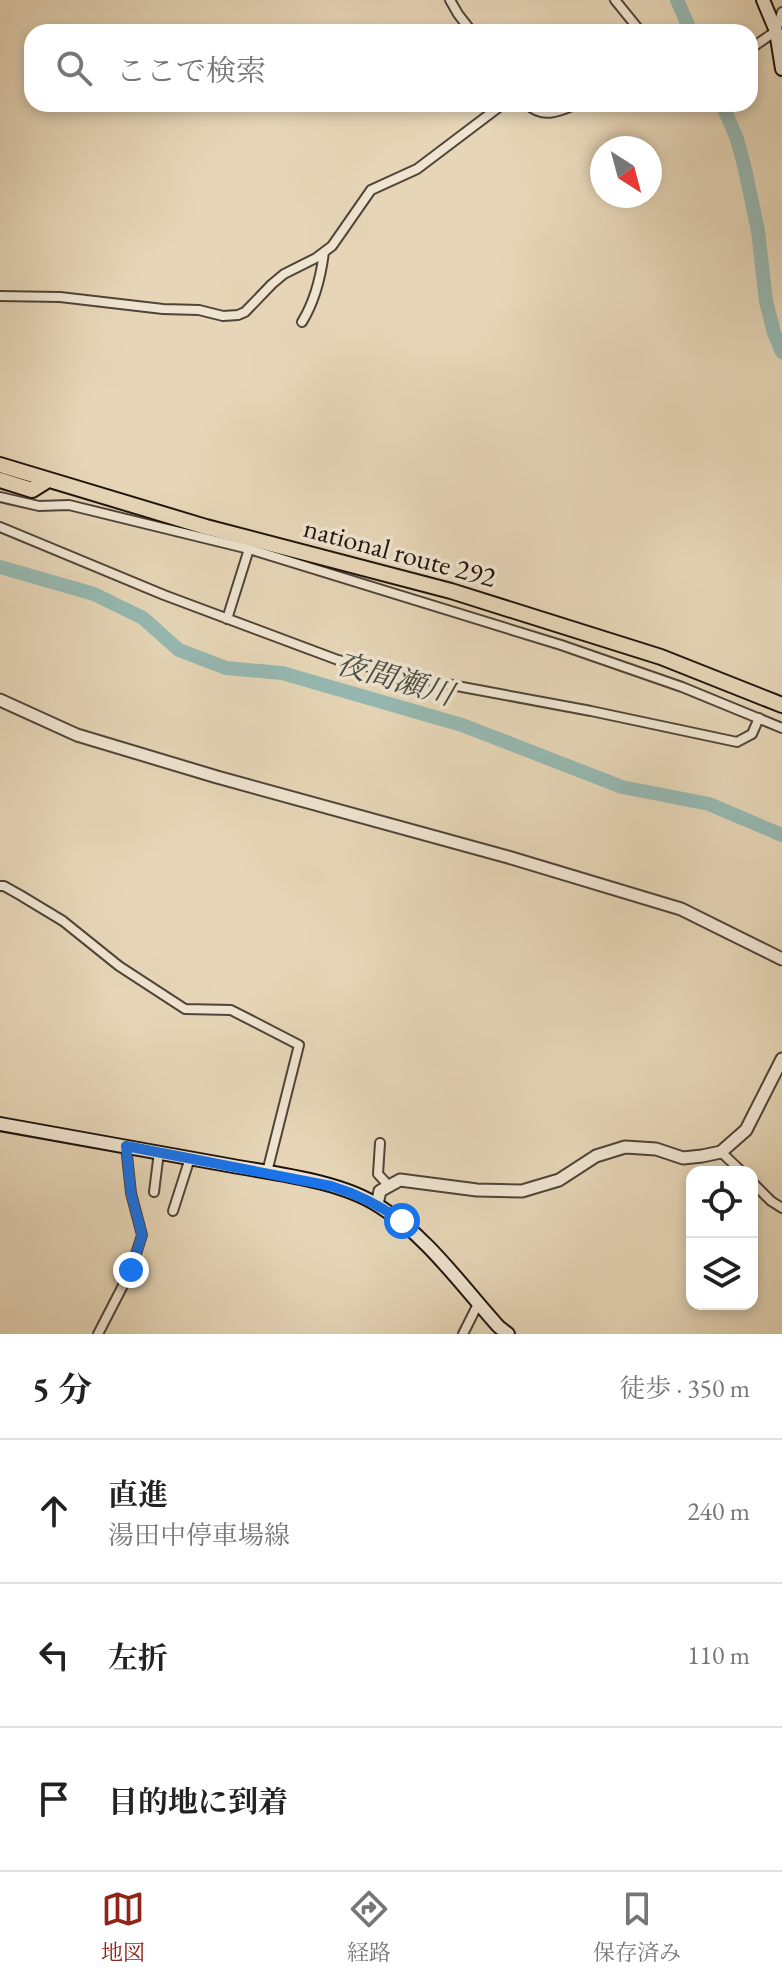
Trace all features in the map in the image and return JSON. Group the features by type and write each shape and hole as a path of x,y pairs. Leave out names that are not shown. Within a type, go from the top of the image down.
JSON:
{"highway":[{"name":"national route 292","path":"0,465 206,527 451,591 661,657 782,705"},
{"path":"0,480 32,490 48,480"}],"main road":[{"path":"763,0 776,31 782,69"},
{"path":"0,1124 267,1172 354,1193 402,1221 508,1334"}],"street":[{"path":"450,0 466,24"},
{"path":"615,0 634,24"},
{"path":"758,43 776,31 782,12"},
{"path":"0,296 60,297 199,310 223,316 238,315 245,312 284,274 324,252 340,236 371,190 417,169 492,112"},
{"path":"302,322 315,294 324,252"},
{"path":"0,497 39,506 69,505 249,549 561,645 682,687 782,728"},
{"path":"0,527 227,619 338,660 737,742 752,734 759,718"},
{"path":"227,619 249,549"},
{"path":"0,700 77,735 105,744 681,909 782,959"},
{"path":"0,886 63,921 119,966 185,1009 231,1010 299,1045 267,1172"},
{"path":"377,1204 380,1191 400,1180 477,1190 522,1191 559,1180 596,1156 625,1147 656,1149 683,1158 721,1152 746,1130 782,1059"},
{"path":"380,1143 378,1174 389,1186"},
{"path":"98,1334 131,1270 142,1235 131,1193 126,1146"},
{"path":"154,1192 159,1152"},
{"path":"721,1152 736,1166"},
{"path":"173,1211 190,1158"},
{"path":"758,1188 782,1208"},
{"path":"463,1334 478,1304"}],"waterway":[{"path":"677,0 688,24"},
{"path":"725,112 745,169 758,231 766,301 782,352"},
{"name":"夜間瀬川","path":"0,567 94,594 143,618 179,650 226,668 282,673 462,725 622,787 709,804 782,835"}],"route":[{"path":"131,1270 142,1235 131,1193 126,1146 331,1186 377,1204 402,1221"}]}
